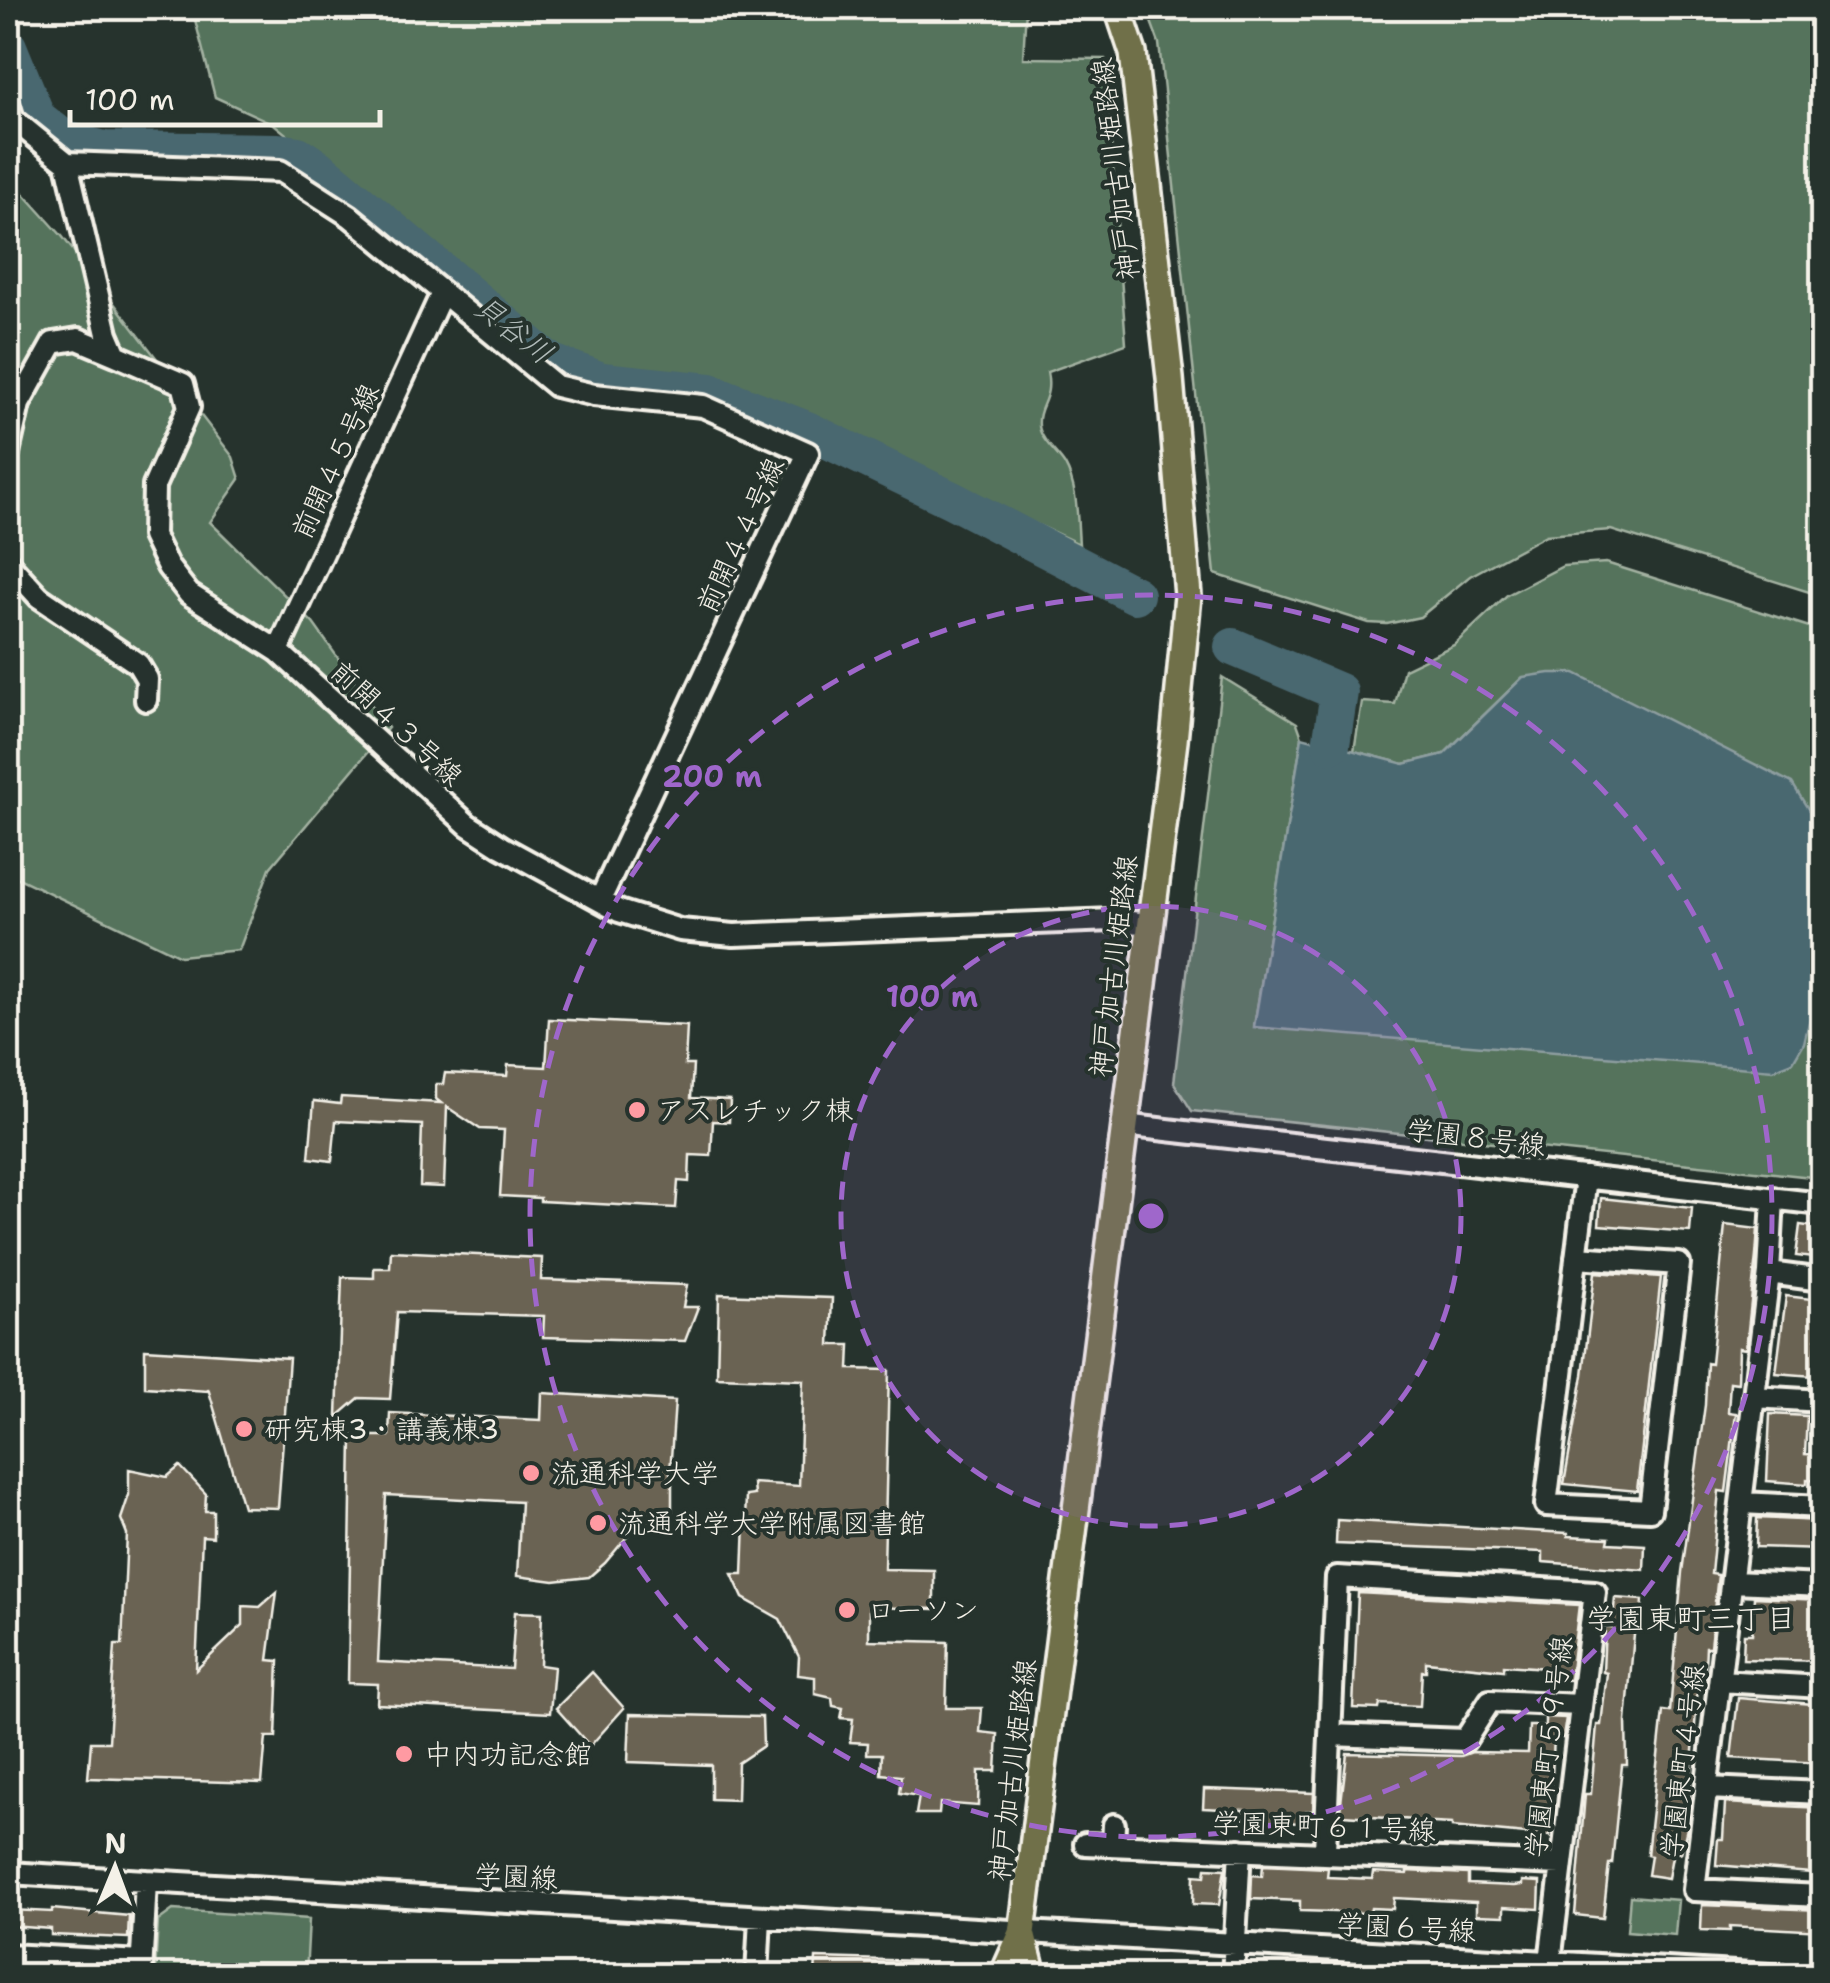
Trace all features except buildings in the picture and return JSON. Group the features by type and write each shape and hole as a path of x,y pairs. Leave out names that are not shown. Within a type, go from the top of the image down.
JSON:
{"main road":[{"name":"神戸加古川姫路線","path":"1003,1976 1022,1933 1174,741 1188,596 1170,378 1134,53 1118,8"},
{"name":"神戸加古川姫路線","path":"1022,1933 1033,1976"}],"street":[{"path":"8,104 13,118 66,163 107,334 116,355"},
{"name":"前開４４号線","path":"66,163 280,171 350,216 556,386 594,395 702,406 808,453 600,900"},
{"name":"前開４５号線","path":"278,651 442,294"},
{"path":"8,453 18,404 53,344 78,339 116,355"},
{"name":"前開４３号線","path":"116,355 183,384 189,407 154,486 154,536 168,567 189,594 278,651 468,825 619,911 680,930 734,935 1114,920 1149,924"},
{"path":"8,564 39,597 138,664 148,679 146,700"},
{"name":"学園８号線","path":"1123,1126 1822,1204"},
{"path":"1576,1258 1678,1264 1650,1510 1546,1505 1576,1258 1586,1177"},
{"name":"学園東町４号線","path":"1773,1198 1769,1274 1694,1890 1822,1896"},
{"path":"1769,1274 1822,1280"},
{"path":"1754,1397 1822,1401"},
{"path":"1742,1503 1822,1507"},
{"name":"学園東町５９号線","path":"1325,1852 1337,1577 1595,1592 1550,1962"},
{"path":"1732,1582 1822,1586"},
{"path":"1720,1681 1822,1687"},
{"path":"1330,1735 1465,1740 1490,1701 1581,1705"},
{"path":"1708,1788 1822,1794"},
{"name":"学園東町６１号線","path":"1084,1844 1114,1835 1240,1850 1562,1864"},
{"path":"1233,1976 1240,1850"},
{"name":"学園線","path":"8,1873 1022,1933"},
{"path":"8,1955 141,1969 146,1881"},
{"path":"757,1976 760,1917"},
{"name":"学園６号線","path":"1022,1933 1788,1976"}],"green space":[{"path":"192,8 1026,8 1023,58 1105,59 1126,344 1047,372 1048,389 1039,419 1043,437 1065,465 1072,483 1079,544 721,378 600,372 546,348 274,124 215,97"},
{"path":"1146,8 1822,8 1822,596 1611,530 1546,535 1470,576 1420,617 1387,624 1369,623 1215,574 1159,43"},
{"path":"8,176 62,236 233,457 240,479 210,522 313,623 388,728 270,868 239,950 180,956 8,873"},
{"path":"1606,563 1822,631 1822,1178 1192,1111 1174,1083 1222,677 1297,723 1302,737 1254,1026 1523,677 1444,754 1404,764 1354,751 1362,702 1395,704 1404,669 1454,645 1507,595 1563,566"},
{"path":"1630,1896 1678,1900 1675,1935 1627,1931"},
{"path":"173,1910 309,1919 306,1975 155,1975 158,1921"}],"water":[{"path":"1575,673 1792,783 1815,820 1814,1002 1804,1043 1793,1062 1773,1070 1254,1027 1302,737 1404,764 1444,754 1523,677"}],"waterway":[{"name":"貝谷川","path":"8,47 37,118 65,140 104,150 298,155 550,362 602,381 710,392 809,431 1135,595"},
{"name":"貝谷川","path":"1233,647 1339,692 1331,745"}],"place":[{"name":"アスレチック棟","path":"637,1110"},
{"name":"研究棟3・講義棟3","path":"244,1429"},
{"name":"流通科学大学","path":"531,1473"},
{"name":"流通科学大学附属図書館","path":"598,1523"},
{"name":"ローソン","path":"847,1610"},
{"name":"中内功記念館","path":"404,1754"}],"district":[{"name":"学園東町三丁目","path":"1691,1619"}]}
